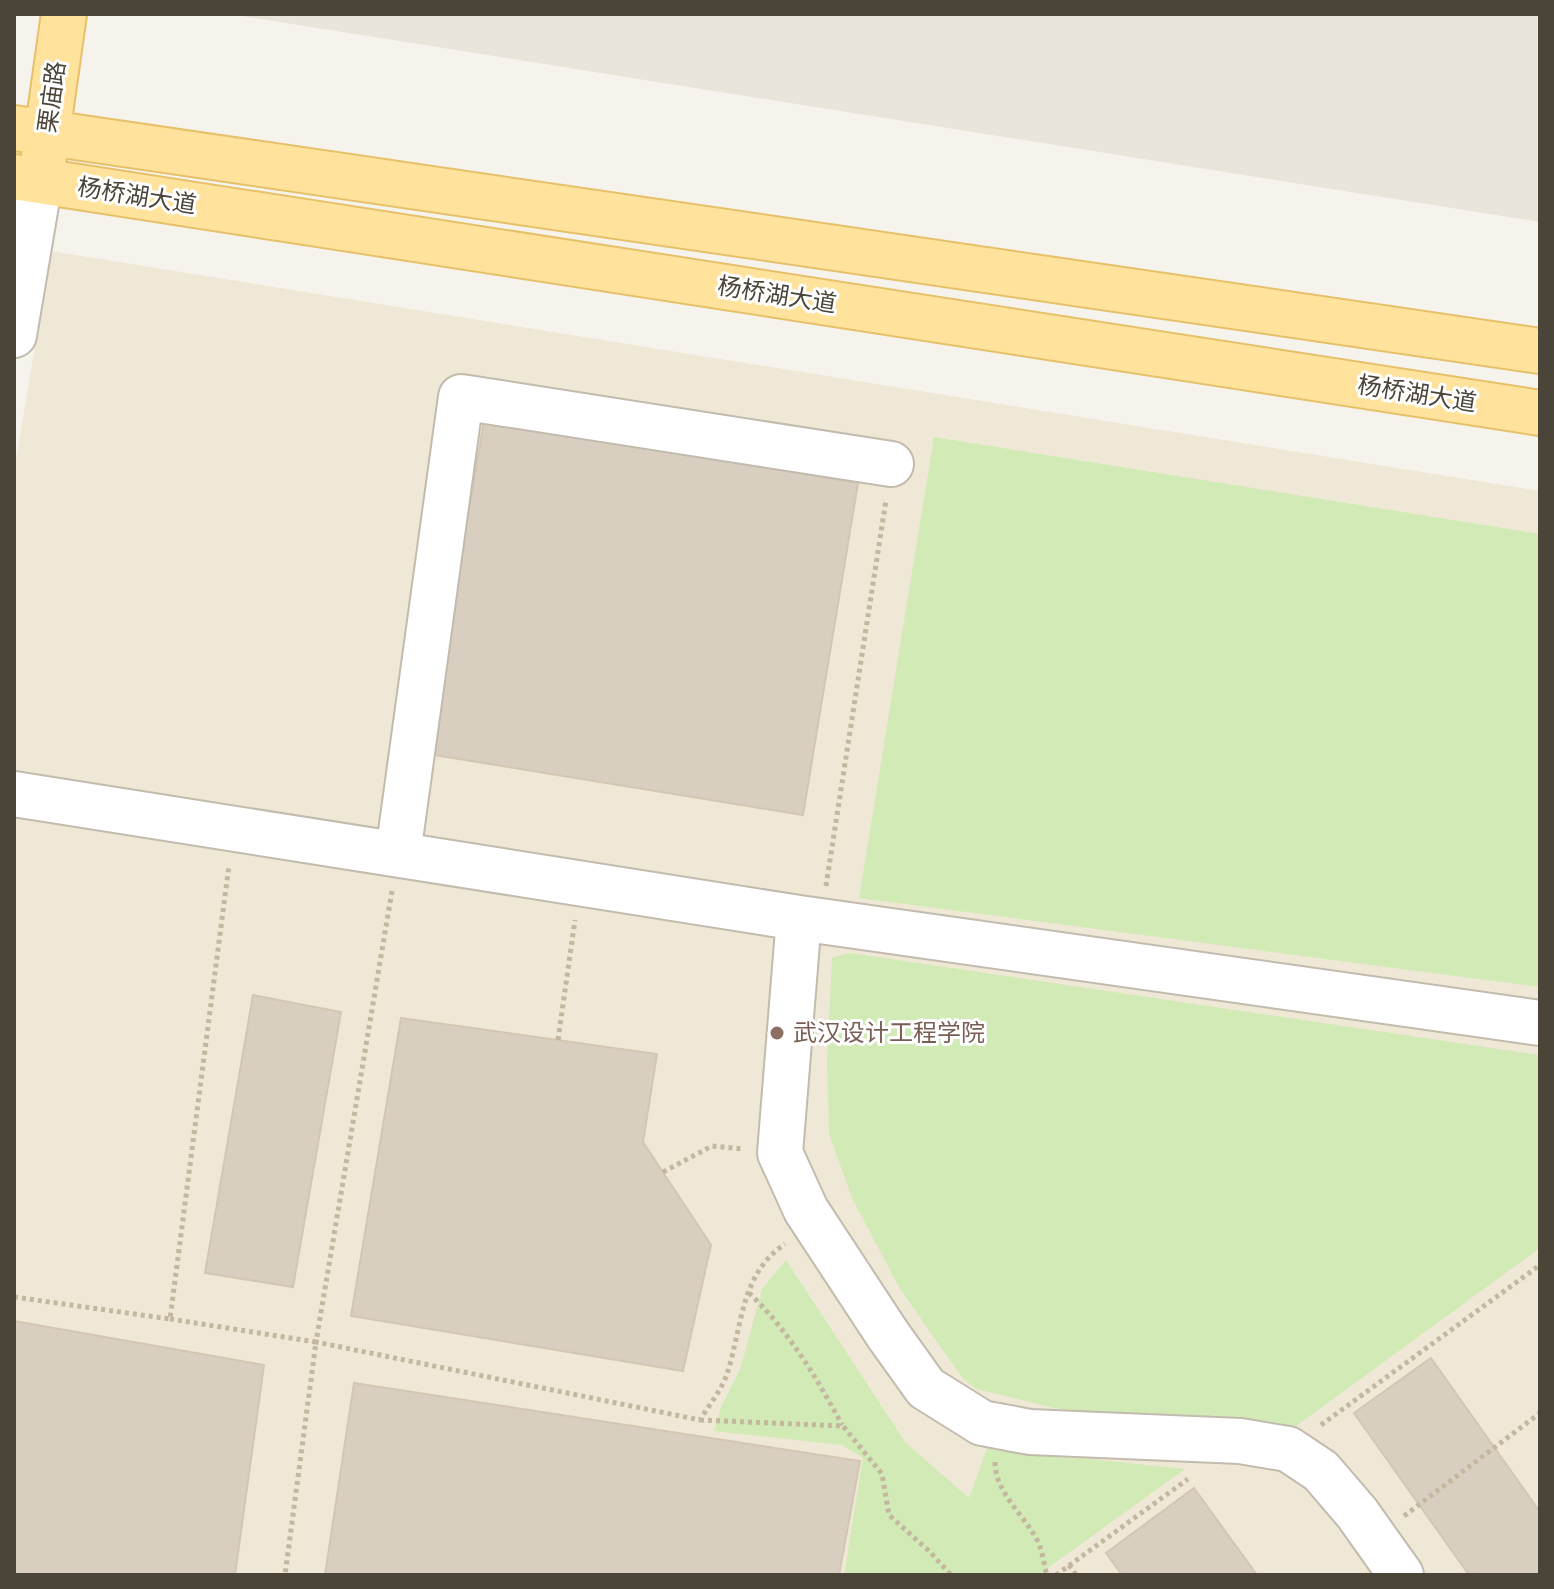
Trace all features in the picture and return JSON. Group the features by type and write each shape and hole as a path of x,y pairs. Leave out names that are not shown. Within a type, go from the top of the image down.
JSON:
{"main road":[{"name":"栗庙路","path":"27,179 31,130 64,14"},
{"name":"杨桥湖大道","path":"31,130 1540,351"},
{"name":"杨桥湖大道","path":"27,179 1540,413"}],"street":[{"path":"14,335 27,179"},
{"path":"398,854 461,397 891,464"},
{"path":"14,794 810,920 1540,1023"},
{"path":"810,920 780,1153 815,1223 926,1388 982,1423 1030,1432 1240,1441 1288,1449 1321,1471 1401,1575"}],"path":[{"path":"810,920 891,464"},
{"path":"170,1319 234,828"},
{"path":"285,1575 316,1342 398,854"},
{"path":"558,1040 580,883"},
{"path":"663,1172 712,1146 780,1153"},
{"path":"700,1420 727,1375 738,1325 754,1275 775,1250 815,1223"},
{"path":"1288,1449 1540,1265"},
{"path":"748,1293 766,1310 817,1379 843,1426 882,1474 889,1515 951,1575"},
{"path":"14,1297 316,1342 700,1420 843,1426"},
{"path":"1375,1539 1540,1413"},
{"path":"995,1425 995,1472 1017,1513 1039,1544 1047,1575"},
{"path":"1056,1575 1191,1476"},
{"path":"1069,1565 1076,1575"}],"shaded area":[{"path":"229,14 1540,14 1540,222"},
{"name":"武汉设计工程学院","path":"51,251 1540,491 1540,1575 14,1575 14,471"}],"green space":[{"path":"934,437 1540,534 1540,987 859,898"},
{"path":"850,953 1540,1055 1540,1248 1292,1429 1080,1414 976,1389 961,1376 900,1289 852,1198 829,1134 827,1061 832,958"},
{"path":"786,1260 905,1442 969,1498 987,1448 1185,1469 1038,1575 844,1575 863,1458 842,1445 714,1431 721,1407 741,1367 762,1289"}],"building":[{"path":"484,421 858,483 803,815 428,754"},
{"path":"253,995 341,1012 293,1287 205,1273"},
{"path":"401,1018 657,1054 643,1142 711,1245 683,1371 351,1316"},
{"path":"14,1321 264,1365 235,1575 14,1575"},
{"path":"1431,1358 1540,1512 1540,1575 1469,1575 1354,1413"},
{"path":"354,1383 860,1461 839,1575 325,1575"},
{"path":"1194,1488 1257,1575 1122,1575 1106,1553"}],"place":[{"name":"武汉设计工程学院","path":"777,1033"}]}
